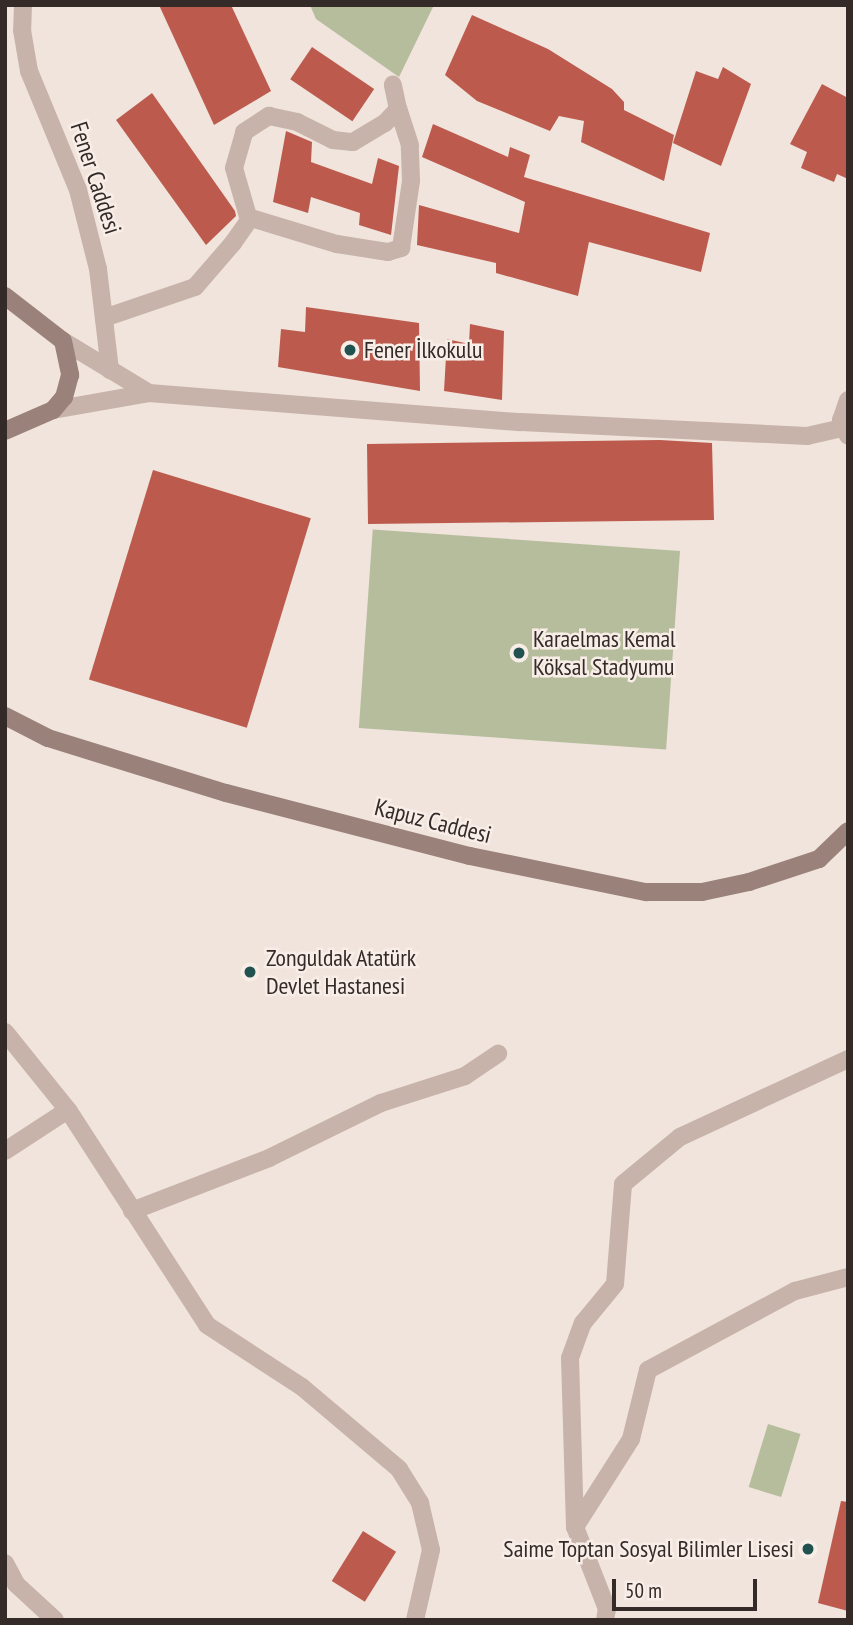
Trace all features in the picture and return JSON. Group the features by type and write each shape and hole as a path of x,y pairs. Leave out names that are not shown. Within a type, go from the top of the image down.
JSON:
{"main road":[{"path":"5,296 63,341 70,374 64,397 53,410 5,431"},
{"name":"Kapuz Caddesi","path":"5,716 48,738 226,793 470,856 646,892 702,892 749,882 819,859 848,831"}],"street":[{"name":"Fener Caddesi","path":"23,5 29,71 78,190 98,269 110,370"},
{"path":"248,216 337,244 388,252 401,248 411,181 410,145 393,85"},
{"path":"104,318 195,287 233,243 248,216 234,168 244,132 269,116 297,122 333,140 353,142 385,123 398,109"},
{"path":"63,341 149,393"},
{"path":"53,410 149,393 521,422 807,436 845,432 842,412 848,400"},
{"path":"5,1032 68,1110 207,1325 302,1387 399,1469 420,1503 431,1550 415,1620"},
{"path":"132,1211 270,1158 381,1103 465,1076 498,1054"},
{"path":"605,1620 607,1609 575,1527 570,1358 583,1323 615,1284 623,1184 680,1137 848,1059"},
{"path":"5,1150 68,1110"},
{"path":"575,1527 631,1439 648,1370 795,1292 848,1277"},
{"path":"5,1563 16,1584 55,1620"}],"green space":[{"path":"310,5 434,5 399,77 316,19"},
{"name":"Karaelmas Kemal Köksal Stadyumu","path":"373,530 680,551 666,750 359,728"},
{"path":"768,1424 801,1434 781,1497 749,1487"}],"building":[{"path":"159,5 231,5 271,91 214,125"},
{"path":"472,15 548,49 612,89 624,102 624,110 674,135 664,181 581,142 584,121 559,116 550,131 477,101 445,75"},
{"path":"312,47 374,89 352,121 290,79"},
{"path":"723,67 751,84 721,166 673,143 696,71 718,79"},
{"path":"822,84 848,98 848,179 837,174 834,182 801,168 807,152 790,144"},
{"path":"152,93 235,211 236,216 206,245 116,120"},
{"path":"433,124 508,157 510,147 530,155 524,177 710,233 701,272 589,242 578,296 496,273 496,263 417,245 419,205 519,233 525,202 422,157"},
{"path":"286,131 312,142 311,162 372,184 378,158 399,166 391,235 359,225 360,213 311,197 308,213 273,202"},
{"name":"Fener İlkokulu","path":"306,307 419,323 420,391 278,367 281,329 305,332"},
{"path":"470,324 504,331 502,400 444,391 447,339 469,344"},
{"path":"660,440 712,443 714,520 368,524 367,444"},
{"path":"153,470 311,518 247,728 89,679"},
{"path":"841,1501 848,1502 848,1611 818,1603"},
{"path":"363,1531 396,1552 365,1602 332,1581"}],"place":[{"name":"Fener İlkokulu","path":"350,350"},
{"name":"Karaelmas Kemal Köksal Stadyumu","path":"519,653"},
{"name":"Zonguldak Atatürk Devlet Hastanesi","path":"250,972"},
{"name":"Saime Toptan Sosyal Bilimler Lisesi","path":"808,1549"}]}
